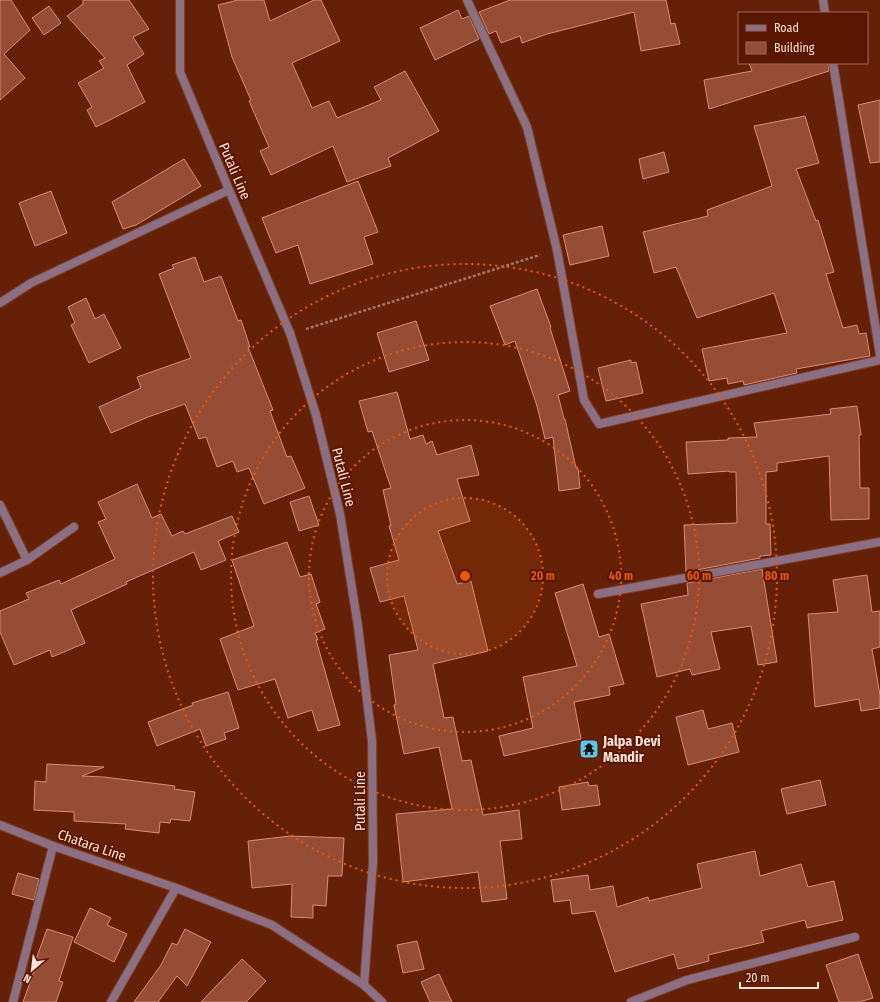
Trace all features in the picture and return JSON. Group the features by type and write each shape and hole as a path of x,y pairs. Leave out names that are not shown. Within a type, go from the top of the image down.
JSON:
{"street":[{"name":"Putali Line","path":"180,0 180,72 290,333 316,415 340,514 358,626 372,741 373,862 364,985"},
{"path":"467,0 527,127 557,250 584,400 600,424 880,360"},
{"path":"823,0 825,12"},
{"path":"833,64 880,355"},
{"path":"0,303 31,283 229,190"},
{"path":"0,505 27,560"},
{"path":"0,572 27,560 74,527"},
{"path":"598,594 880,542"},
{"name":"Chatara Line","path":"0,825 53,846 176,888 272,925 364,985 382,1002"},
{"path":"13,1002 53,846"},
{"path":"111,1002 176,888"},
{"path":"631,1002 687,980 854,937"}],"path":[{"path":"290,333 557,250"}],"building":[{"path":"0,0 11,0 30,30 4,54 25,78 0,100"},
{"path":"83,0 129,0 149,29 133,37 144,54 127,65 145,102 96,127 87,110 92,107 78,83 104,68 99,61 105,58 67,16 83,4"},
{"path":"238,0 264,0 270,21 314,0 321,0 340,41 292,63 312,108 329,101 337,118 381,100 374,87 405,71 439,131 388,158 391,166 347,182 333,146 271,175 260,151 269,147 249,101 251,100 232,57 218,5"},
{"path":"510,0 666,0 671,24 675,23 680,44 641,51 634,12 547,34 522,43 520,36 501,43 496,31 489,34 479,12"},
{"path":"49,6 61,23 44,35 32,18"},
{"path":"458,10 462,19 469,16 479,39 435,60 420,28"},
{"path":"749,64 828,64 829,71 709,109 704,80 752,71"},
{"path":"880,100 880,162 870,163 858,105"},
{"path":"805,116 819,163 796,169 816,221 818,220 834,272 826,274 843,328 857,325 859,334 866,333 870,356 796,369 797,373 744,385 743,381 728,384 727,378 709,381 702,349 787,333 774,293 697,318 676,267 654,273 643,232 708,216 707,210 772,186 754,126"},
{"path":"664,152 669,172 643,179 639,159"},
{"path":"184,159 201,186 136,225 123,229 112,202"},
{"path":"358,181 378,232 364,237 373,264 310,284 298,245 276,253 262,218"},
{"path":"51,191 67,233 35,246 19,203"},
{"path":"602,226 609,256 570,265 563,235"},
{"path":"195,257 204,282 221,276 238,321 241,320 250,347 248,347 273,410 270,411 287,457 291,456 305,488 264,504 249,468 237,472 233,461 217,467 206,437 199,439 185,404 148,417 111,433 99,407 141,388 137,377 191,358 159,274 174,268 172,265"},
{"path":"537,289 551,327 550,328 570,391 558,395 576,468 578,468 580,488 559,491 553,437 545,439 537,406 515,341 505,345 490,306"},
{"path":"86,298 95,319 104,314 121,348 89,363 71,325 75,323 68,307"},
{"path":"416,321 429,360 389,372 377,333"},
{"path":"631,360 631,363 636,362 643,393 606,401 598,368"},
{"path":"397,392 410,439 423,435 426,444 432,441 437,455 471,445 479,475 457,479 470,521 438,531 457,584 471,581 488,651 433,664 444,718 453,717 462,761 471,760 483,815 519,810 522,839 500,841 507,899 482,902 478,872 403,882 396,814 452,809 439,747 404,754 394,705 396,704 389,655 418,650 404,596 380,602 370,568 399,560 389,526 391,526 383,490 391,488 372,431 368,432 359,401"},
{"path":"857,406 861,435 859,435 860,488 869,488 869,519 831,520 829,456 777,463 777,471 766,472 766,524 770,524 771,555 686,572 684,525 737,523 736,472 729,471 688,474 686,442 757,437 754,423 831,414 830,409"},
{"path":"137,484 152,518 161,514 172,536 183,531 185,534 232,516 239,532 218,541 226,560 201,570 194,552 126,582 127,584 71,610 85,643 52,657 50,650 14,665 0,632 0,611 29,599 26,593 59,580 61,584 115,559 98,522 106,519 98,502"},
{"path":"309,496 319,525 299,531 290,502"},
{"path":"287,542 300,577 311,574 320,602 316,604 325,629 315,633 318,640 316,640 340,725 318,731 312,710 288,718 275,679 238,690 220,639 254,626 232,560"},
{"path":"762,569 777,662 758,665 751,626 711,632 720,669 692,675 690,669 657,677 641,604 688,595 687,583"},
{"path":"867,575 872,612 880,611 880,647 872,649 880,695 880,708 861,711 859,699 815,707 808,614 838,612 833,580"},
{"path":"583,584 599,637 609,634 624,684 609,687 610,695 574,702 581,739 504,756 499,736 533,728 523,677 577,666 555,593"},
{"path":"228,692 239,728 224,733 226,739 206,746 200,729 157,746 148,722 193,705 192,703"},
{"path":"703,710 708,729 732,723 739,752 688,765 676,717"},
{"path":"47,764 104,767 82,776 104,777 175,786 174,789 195,792 190,821 171,819 170,823 160,822 159,833 125,829 126,824 74,821 74,812 34,810 35,781 46,782"},
{"path":"820,780 826,805 787,814 781,789"},
{"path":"588,782 589,786 597,785 600,805 562,810 559,787"},
{"path":"290,836 344,838 342,876 328,876 326,906 313,905 313,918 291,917 292,884 252,888 248,841"},
{"path":"755,851 760,876 801,864 808,887 834,881 843,920 807,928 805,920 761,931 764,942 708,955 709,961 678,969 674,954 615,972 595,911 572,914 570,900 554,902 551,880 588,875 590,890 613,886 617,907 648,897 649,901 702,888 697,864"},
{"path":"18,873 39,879 34,900 12,894"},
{"path":"90,908 111,918 107,925 127,934 114,962 74,942"},
{"path":"47,929 73,937 59,981 63,982 56,1002 23,1002 37,963 35,962"},
{"path":"185,929 211,942 187,986 177,976 158,1002 134,1002 161,965 172,943 177,945"},
{"path":"417,941 424,969 403,973 397,945"},
{"path":"858,954 873,998 859,1002 839,1002 826,965"},
{"path":"242,959 266,981 246,1002 201,1002"},
{"path":"439,974 452,1002 430,1002 421,982"}],"place":[{"name":"Jalpa Devi Mandir","path":"589,749"}]}
